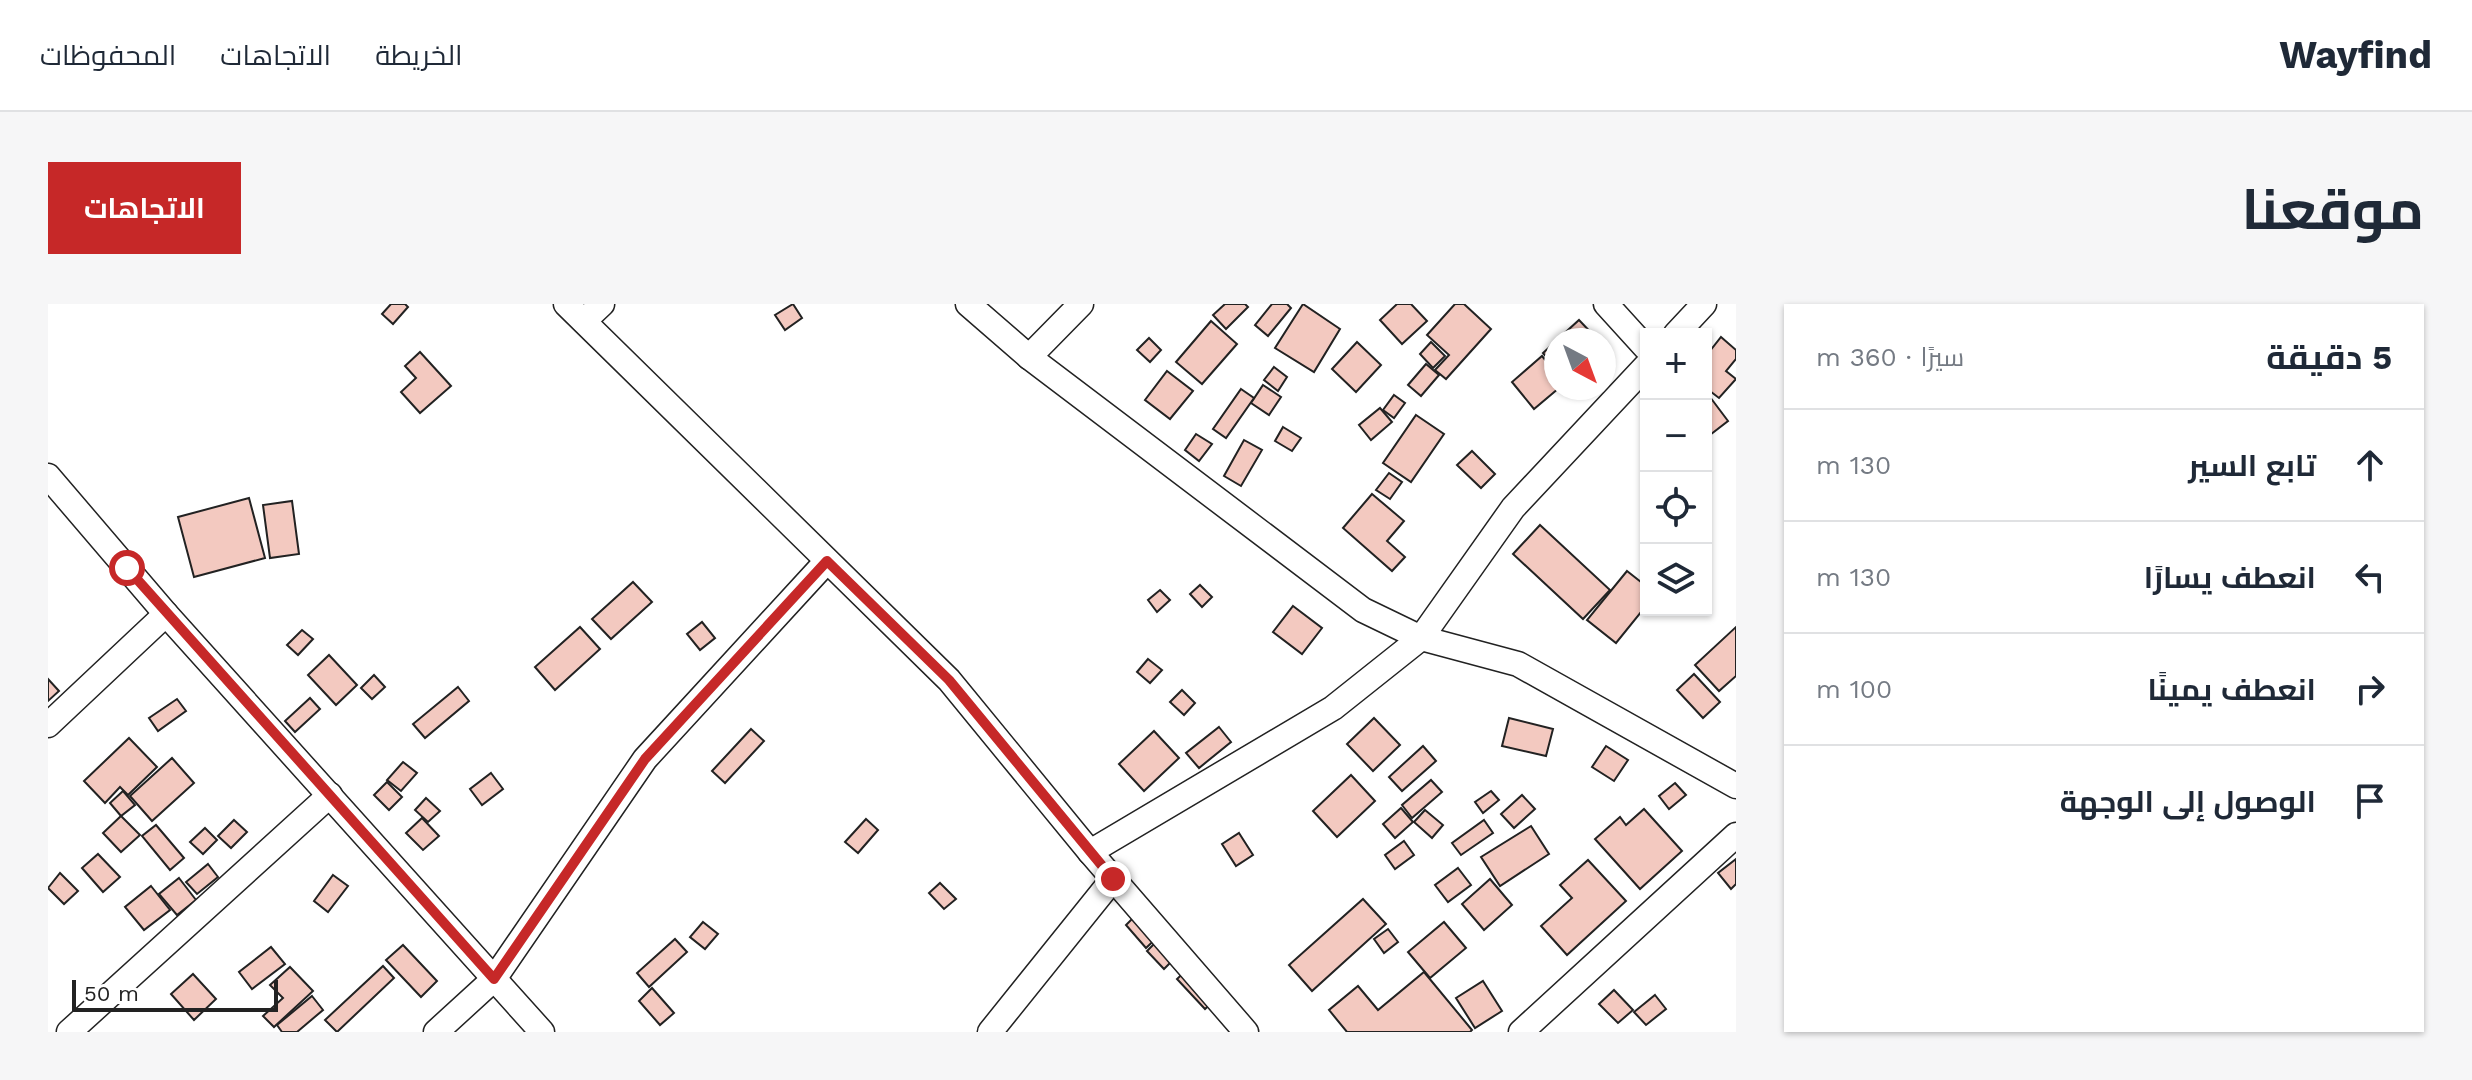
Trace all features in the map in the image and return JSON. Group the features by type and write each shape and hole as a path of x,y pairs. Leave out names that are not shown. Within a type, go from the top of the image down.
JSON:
{"street":[{"path":"602,304 575,313 949,680 1090,852 1246,1032"},
{"path":"968,304 1029,357 1363,610 1421,638 1518,664 1736,786"},
{"path":"1029,357 1081,304"},
{"path":"1606,304 1640,341"},
{"path":"1682,328 1704,304"},
{"path":"1090,852 1333,708 1421,638 1513,508 1640,372"},
{"path":"48,476 166,614 542,1032"},
{"path":"436,1032 494,979 645,759 827,561"},
{"path":"48,725 166,614"},
{"path":"69,1032 330,795"},
{"path":"1521,1032 1736,835"},
{"path":"990,1032 1113,879"}],"building":[{"path":"391,304 405,304 408,307 393,324 382,314"},
{"path":"793,304 802,318 785,330 775,315"},
{"path":"1225,304 1245,304 1248,307 1226,329 1213,315"},
{"path":"1272,304 1287,304 1291,308 1268,336 1255,325"},
{"path":"1303,304 1340,329 1314,372 1275,348"},
{"path":"1397,304 1411,304 1427,321 1402,344 1380,320"},
{"path":"1455,304 1464,304 1491,329 1446,379 1435,370 1449,355 1427,335"},
{"path":"1579,320 1587,328 1570,328"},
{"path":"1211,321 1237,344 1202,384 1176,362"},
{"path":"1721,337 1736,350 1736,359 1726,371 1736,379 1719,398 1712,393 1712,348"},
{"path":"1149,338 1161,350 1150,362 1137,350"},
{"path":"1357,342 1381,365 1356,392 1332,369"},
{"path":"1431,342 1445,356 1433,368 1420,354"},
{"path":"420,352 451,386 420,413 401,392 416,378 405,366"},
{"path":"1542,356 1544,358 1545,400 1534,409 1512,382"},
{"path":"1426,364 1439,375 1421,396 1408,385"},
{"path":"1274,367 1287,377 1278,391 1264,380"},
{"path":"1167,371 1193,391 1170,419 1145,400"},
{"path":"1263,385 1281,397 1269,415 1251,403"},
{"path":"1241,389 1254,398 1226,438 1213,429"},
{"path":"1394,395 1405,403 1394,418 1383,410"},
{"path":"1712,400 1728,421 1712,433"},
{"path":"1380,408 1392,422 1371,440 1359,425"},
{"path":"1416,415 1444,434 1411,482 1383,463"},
{"path":"1283,427 1301,438 1292,451 1275,441"},
{"path":"1196,434 1212,444 1199,461 1185,450"},
{"path":"1244,440 1262,450 1241,486 1224,476"},
{"path":"1472,451 1495,474 1481,488 1457,465"},
{"path":"1389,473 1402,482 1390,499 1376,490"},
{"path":"1372,494 1404,521 1387,541 1405,557 1392,571 1343,528"},
{"path":"249,498 265,558 194,577 178,517"},
{"path":"292,501 299,554 270,558 263,505"},
{"path":"1540,525 1610,590 1583,619 1513,554"},
{"path":"1627,571 1640,581 1640,613 1616,643 1587,620"},
{"path":"633,582 652,602 611,639 592,619"},
{"path":"1200,585 1212,597 1202,607 1190,594"},
{"path":"1160,590 1170,600 1157,612 1148,600"},
{"path":"1293,606 1322,628 1302,654 1273,632"},
{"path":"702,622 715,638 700,650 687,634"},
{"path":"580,627 600,649 555,690 535,667"},
{"path":"1736,627 1736,676 1719,691 1695,665"},
{"path":"302,630 313,639 298,655 287,645"},
{"path":"329,655 357,685 336,705 308,675"},
{"path":"1148,659 1162,670 1150,683 1137,672"},
{"path":"1694,674 1720,702 1703,718 1677,690"},
{"path":"374,675 385,687 372,699 361,688"},
{"path":"48,679 59,691 48,701"},
{"path":"458,687 469,701 425,738 413,724"},
{"path":"1182,690 1195,703 1184,715 1170,702"},
{"path":"310,698 320,709 295,732 285,721"},
{"path":"177,699 186,711 158,731 149,718"},
{"path":"1374,718 1400,745 1373,771 1347,744"},
{"path":"1509,718 1553,729 1546,756 1502,746"},
{"path":"1219,727 1231,742 1199,768 1186,753"},
{"path":"751,729 764,741 725,783 712,771"},
{"path":"1154,731 1179,758 1144,791 1119,764"},
{"path":"129,738 157,767 128,795 120,787 105,803 84,781"},
{"path":"1423,746 1436,761 1402,791 1389,777"},
{"path":"1606,746 1628,760 1614,781 1592,767"},
{"path":"172,758 194,783 152,821 130,796"},
{"path":"403,762 417,773 401,791 387,780"},
{"path":"491,773 503,789 482,805 470,789"},
{"path":"1351,775 1375,801 1337,837 1313,811"},
{"path":"1431,780 1442,792 1412,818 1402,805"},
{"path":"387,782 402,797 389,810 374,795"},
{"path":"1675,783 1686,795 1669,809 1659,796"},
{"path":"123,791 135,805 121,816 110,803"},
{"path":"1491,791 1499,800 1483,813 1475,802"},
{"path":"1522,795 1535,809 1514,828 1501,814"},
{"path":"426,798 440,811 428,822 415,810"},
{"path":"1401,808 1413,822 1395,838 1383,824"},
{"path":"1644,809 1682,851 1640,889 1595,839 1620,817 1626,825"},
{"path":"1425,810 1443,825 1432,838 1414,822"},
{"path":"121,816 140,835 121,852 103,833"},
{"path":"422,818 439,836 423,850 406,833"},
{"path":"866,819 878,830 858,853 845,842"},
{"path":"234,820 247,832 231,848 218,836"},
{"path":"1484,820 1493,833 1461,855 1452,843"},
{"path":"156,825 184,858 170,870 142,836"},
{"path":"1531,826 1549,854 1500,886 1481,857"},
{"path":"205,828 217,840 203,854 190,842"},
{"path":"1239,833 1253,855 1236,866 1222,844"},
{"path":"1404,841 1414,855 1395,869 1385,855"},
{"path":"98,854 120,877 103,892 82,868"},
{"path":"1736,859 1736,884 1731,889 1718,873"},
{"path":"1588,860 1626,901 1567,955 1541,926 1572,898 1560,885"},
{"path":"208,864 218,877 197,894 186,882"},
{"path":"1458,868 1471,885 1448,902 1435,885"},
{"path":"60,873 78,891 64,904 48,888"},
{"path":"333,875 348,886 328,912 314,901"},
{"path":"179,878 196,900 177,915 159,894"},
{"path":"1490,879 1512,905 1484,930 1462,904"},
{"path":"940,883 956,899 944,909 929,893"},
{"path":"151,886 170,910 144,930 125,907"},
{"path":"1363,899 1386,924 1312,991 1289,965"},
{"path":"1142,909 1163,932 1146,948 1126,925"},
{"path":"703,922 718,934 705,949 690,937"},
{"path":"1444,922 1466,948 1430,978 1408,952"},
{"path":"1388,929 1398,942 1384,953 1374,939"},
{"path":"1166,932 1183,950 1164,969 1147,951"},
{"path":"675,939 687,952 649,987 637,973"},
{"path":"403,945 437,981 421,997 386,960"},
{"path":"271,947 285,964 252,989 239,972"},
{"path":"383,966 394,978 337,1032 325,1020"},
{"path":"290,967 313,991 274,1027 263,1016 283,998 270,985"},
{"path":"1190,967 1218,997 1205,1009 1177,979"},
{"path":"1424,972 1472,1030 1470,1032 1347,1032 1329,1010 1358,986 1378,1010"},
{"path":"193,974 216,999 194,1020 171,994"},
{"path":"1483,981 1502,1011 1475,1028 1456,998"},
{"path":"652,988 674,1013 660,1025 639,1001"},
{"path":"1614,990 1633,1010 1618,1023 1599,1004"},
{"path":"1655,995 1666,1009 1646,1025 1634,1012"},
{"path":"312,996 323,1010 297,1032 282,1032 277,1025"}],"route":[{"path":"127,568 494,979 645,759 827,561 949,680 1113,879"}]}
